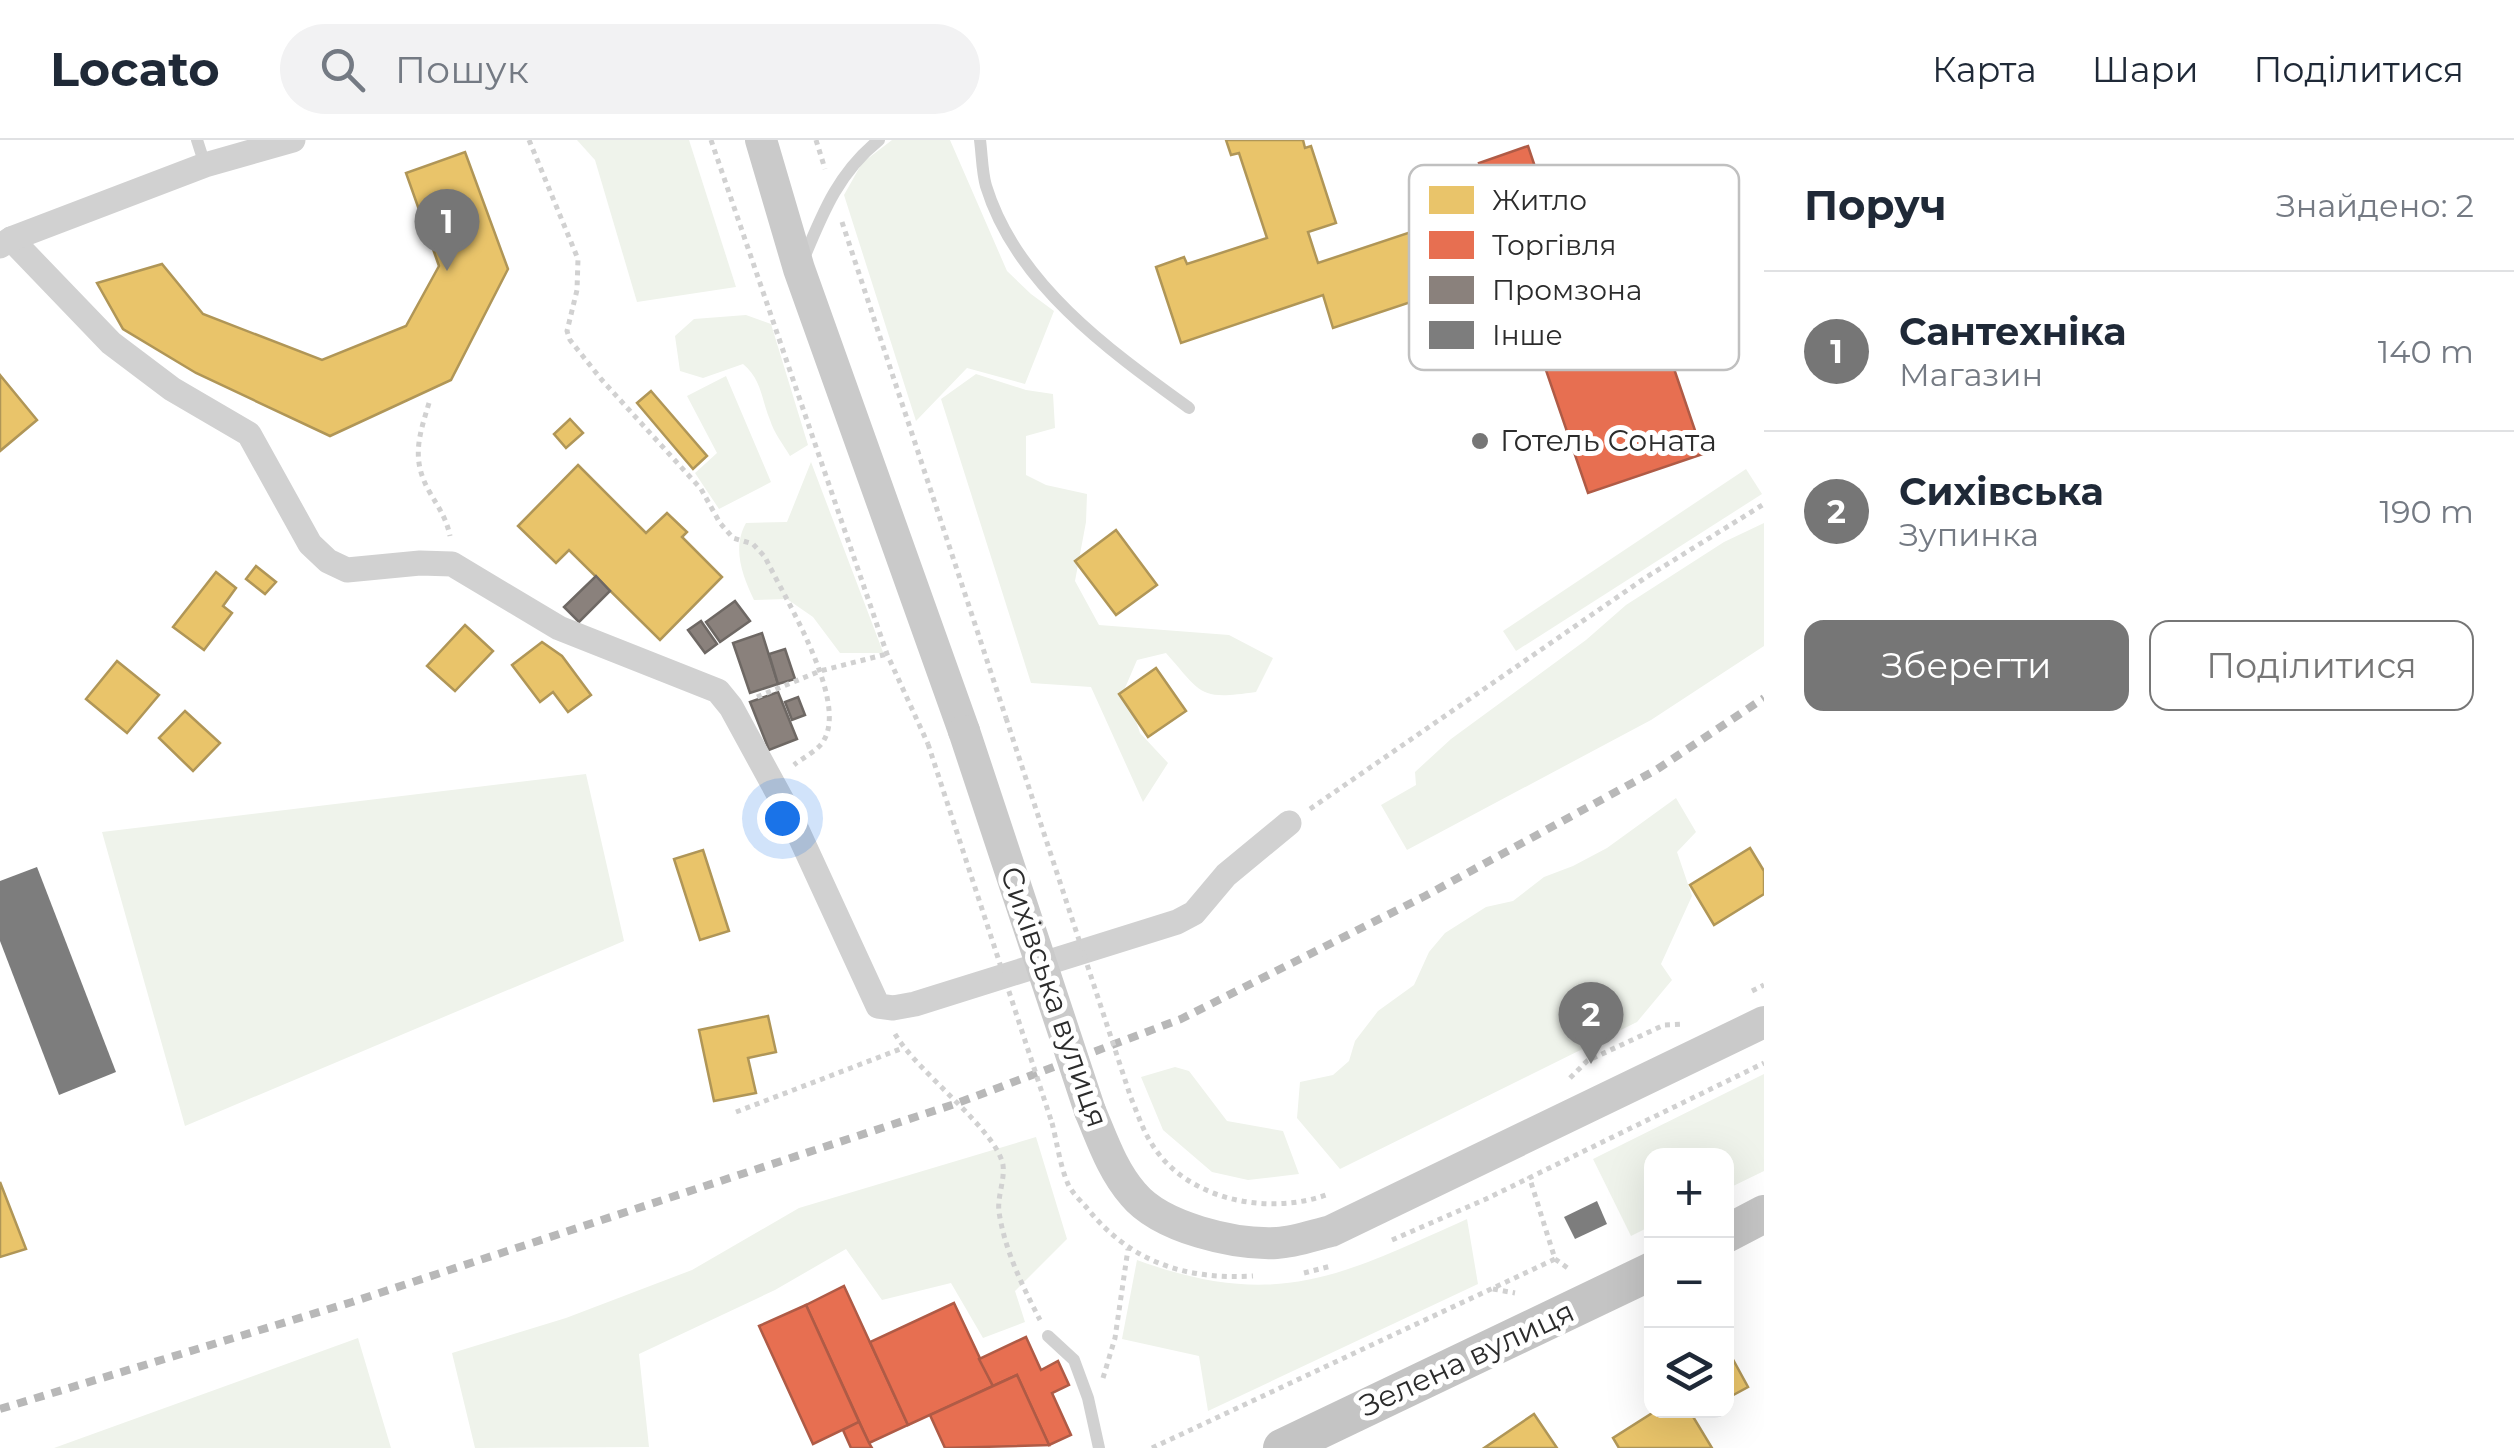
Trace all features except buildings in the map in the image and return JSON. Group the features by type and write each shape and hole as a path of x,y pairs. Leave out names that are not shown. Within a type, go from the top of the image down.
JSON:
{"main road":[{"name":"Сихівська вулиця","path":"760,140 799,269 964,732 1090,1111 1114,1166 1134,1197 1165,1218 1220,1238 1278,1243 1331,1231 1764,1022"},
{"path":"1734,1230 1764,1214"},
{"name":"Зелена вулиця","path":"1282,1448 1644,1275"}],"street":[{"path":"293,140 201,152 5,242 111,343 172,389 249,434 310,544 328,561 347,570 452,564 559,628 718,691 773,784 878,1006 915,1004 1177,922 1194,913 1226,875 1289,823"}],"lane":[{"path":"799,269 832,193 856,158 879,140"},
{"path":"980,140 986,185 1018,256 1124,362 1189,408"},
{"path":"1048,1336 1074,1360 1088,1398 1099,1448"}],"path":[{"path":"529,140 578,259 577,290 567,331 570,340 700,489 733,538 753,544 765,557 820,672 828,694 830,718 824,742 773,784"},
{"path":"711,140 887,654 928,744 1052,1123"},
{"path":"816,140 1130,1098 1151,1144 1180,1174 1212,1192 1254,1206 1303,1204 1334,1193"},
{"path":"429,404 416,444 426,486 445,515 452,564"},
{"path":"1289,823 1645,578 1764,504"},
{"path":"731,708 820,672 887,654"},
{"path":"878,1006 903,1048 985,1132 1002,1165 998,1208 1012,1264 1048,1336"},
{"path":"1558,1084 1589,1062 1664,1025 1687,1023"},
{"path":"736,1112 903,1048"},
{"path":"1567,1158 1764,1064"},
{"path":"1529,1176 1555,1259 1569,1269"},
{"path":"1115,1338 1128,1249"},
{"path":"1152,1448 1555,1259"},
{"path":"1490,1288 1515,1292"}],"shaded area":[{"path":"577,140 689,140 736,287 637,302 595,160"},
{"path":"892,140 950,140 1007,271 1054,311 1025,384 967,368 916,421 844,195 862,163"},
{"path":"746,315 771,324 808,445 790,456 772,425 758,383 743,364 703,378 680,371 675,336 694,319"},
{"path":"976,374 1053,394 1055,428 1026,436 1026,475 1046,485 1087,494 1075,581 1099,625 1229,635 1273,658 1256,692 1223,695 1196,686 1166,653 1137,660 1125,688 1140,733 1168,763 1143,802 1091,687 1031,683 941,399"},
{"path":"726,376 771,482 719,509 695,473 717,453 687,396"},
{"path":"811,462 883,653 840,653 813,617 787,599 754,600 746,581 739,552 746,523 787,522"},
{"path":"1746,469 1762,494 1516,651 1503,631"},
{"path":"1764,523 1764,646 1651,720 1407,850 1381,805 1416,785 1415,772 1451,739 1586,640 1626,605 1724,542"},
{"path":"586,774 624,941 185,1126 102,832"},
{"path":"1676,798 1696,832 1677,852 1692,896 1661,964 1672,980 1637,1022 1340,1169 1297,1118 1300,1082 1333,1075 1349,1061 1355,1041 1378,1011 1414,985 1429,952 1445,933 1486,907 1513,901 1544,877 1607,848"},
{"path":"1175,1067 1189,1071 1227,1121 1283,1131 1299,1174 1248,1180 1212,1172 1163,1130 1141,1077"},
{"path":"1764,1074 1764,1171 1734,1186 1734,1148 1644,1148 1644,1230 1631,1236 1593,1159"},
{"path":"1036,1137 1067,1239 1015,1291 1025,1322 983,1338 951,1283 882,1300 846,1249 775,1290 639,1354 649,1447 475,1448 452,1353 566,1318 692,1270 799,1208"},
{"path":"1467,1219 1478,1284 1208,1411 1199,1356 1122,1339 1137,1260 1230,1283 1307,1280 1382,1257"},
{"path":"358,1338 391,1448 54,1448"}],"railway":[{"path":"0,1409 352,1302 955,1104 1181,1019 1425,896 1656,770 1764,698"}],"place":[{"name":"Сантехніка","path":"447,271"},
{"name":"Готель Соната","path":"1480,441"},
{"name":"Сихівська","path":"1591,1064"}]}
